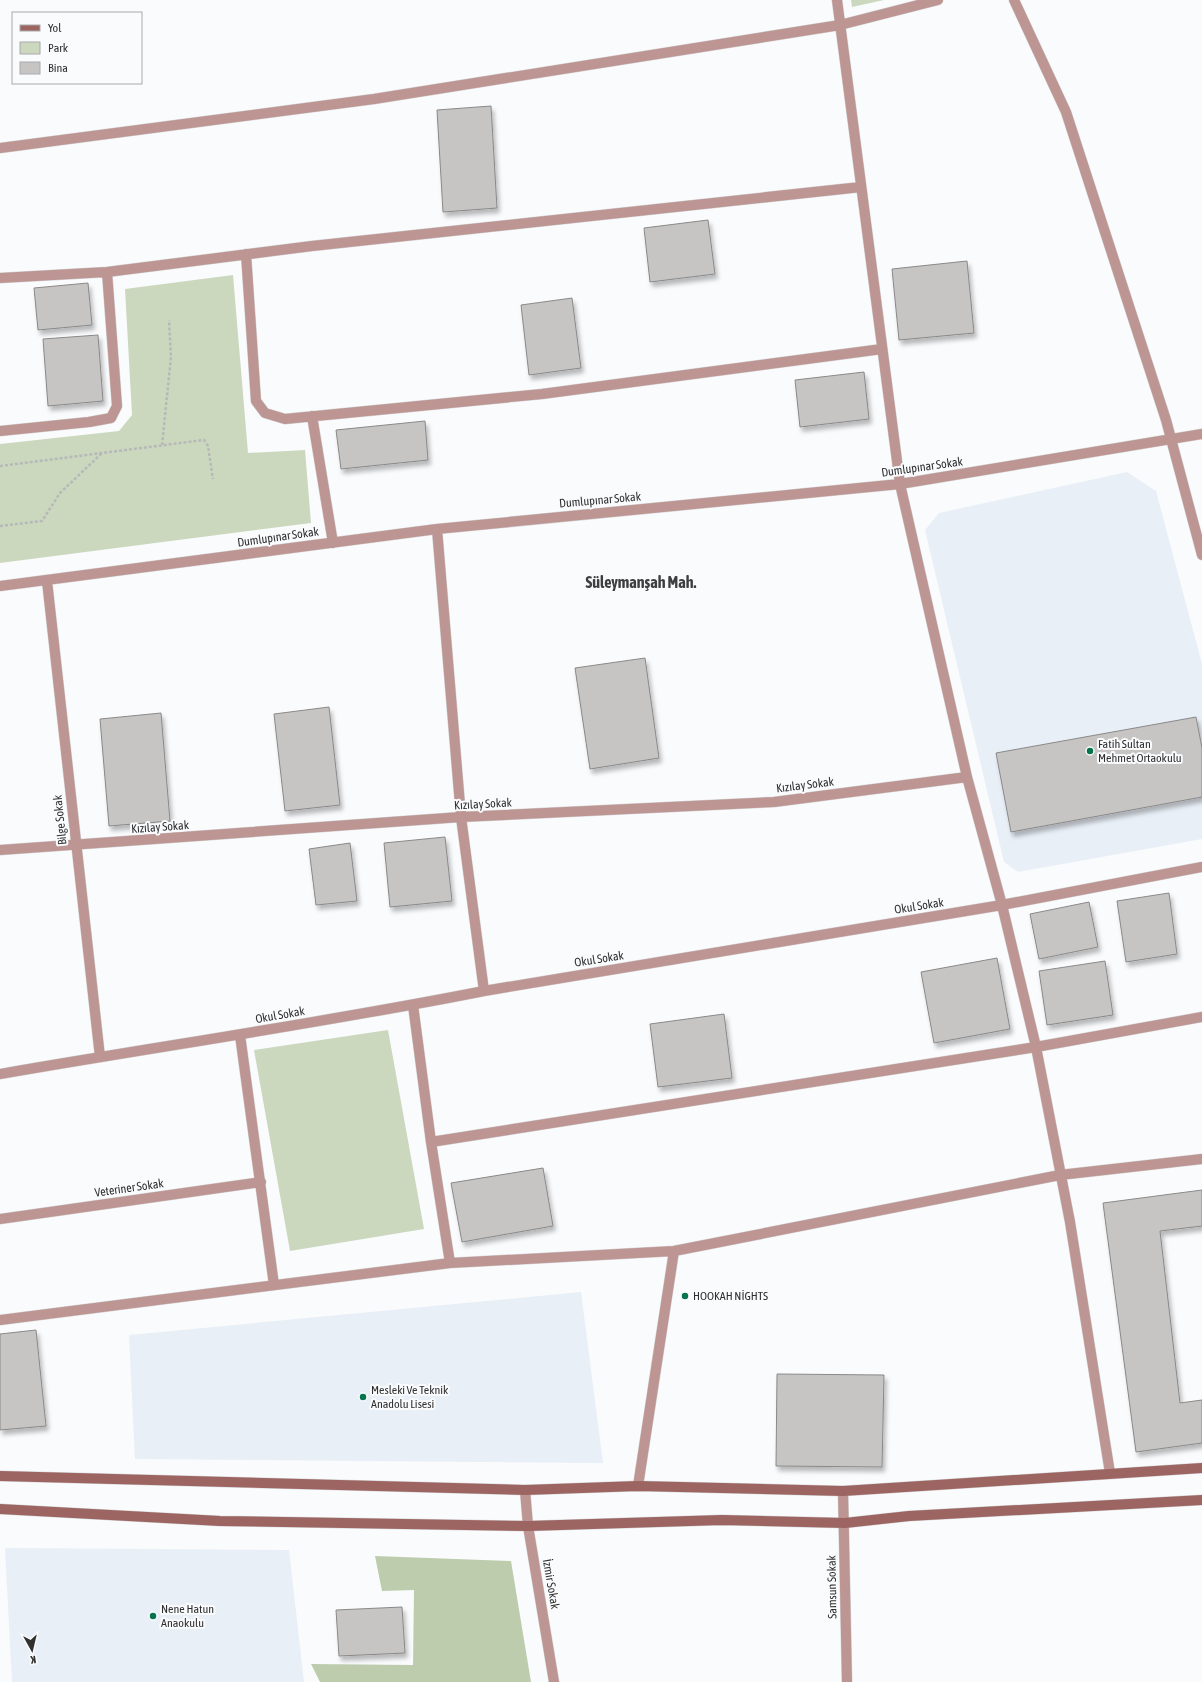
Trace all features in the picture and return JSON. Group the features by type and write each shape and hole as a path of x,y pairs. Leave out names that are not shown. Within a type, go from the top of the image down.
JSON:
{"street":[{"path":"837,0 900,484 966,777 1002,905 1036,1047 1070,1222 1110,1473"},
{"path":"0,148 374,100 840,25 938,0"},
{"path":"1014,0 1066,112 1172,439 1202,556"},
{"path":"0,278 107,272 246,254 861,187"},
{"path":"246,254 256,401 265,413 285,419 542,394 882,349"},
{"path":"0,431 89,422 111,418 117,406 107,272"},
{"path":"312,416 333,543"},
{"name":"Dumlupınar Sokak","path":"0,586 437,529 900,484 1202,434"},
{"path":"437,529 461,818 484,991"},
{"name":"Bilge Sokak","path":"47,581 100,1056"},
{"name":"Kızılay Sokak","path":"0,850 76,846 461,818 774,802 966,777"},
{"name":"Okul Sokak","path":"0,1074 100,1056 240,1035 484,991 1002,905 1202,867"},
{"path":"413,1005 431,1142 450,1263"},
{"path":"431,1142 1036,1047 1202,1017"},
{"path":"240,1035 274,1286"},
{"path":"0,1320 450,1263 674,1251 1060,1175 1202,1159"},
{"name":"Veteriner Sokak","path":"0,1219 261,1182"},
{"path":"638,1486 674,1251"},
{"path":"0,1476 525,1490 638,1486 843,1491 1202,1468"},
{"name":"İzmir Sokak","path":"525,1490 528,1526 554,1682"},
{"name":"Samsun Sokak","path":"843,1491 847,1682"},
{"path":"0,1509 220,1521 528,1526 722,1520 844,1523 917,1516 1202,1500"}],"path":[{"path":"162,445 171,358 169,320"},
{"path":"0,466 204,440 208,446 213,479"},
{"path":"0,526 42,521 60,493 103,453"}],"shaded area":[{"name":"Fatih Sultan Mehmet Ortaokulu","path":"1127,472 1156,491 1202,664 1202,839 1018,872 1004,862 925,530 939,513"},
{"name":"Mesleki Ve Teknik Anadolu Lisesi","path":"581,1292 603,1463 135,1459 129,1335"},
{"name":"Nene Hatun Anaokulu","path":"5,1548 289,1550 304,1682 12,1682"}],"green space":[{"path":"851,0 884,0 852,7"},
{"path":"233,275 248,453 305,450 311,523 0,563 0,444 119,431 132,415 125,289"},
{"path":"388,1030 424,1229 290,1251 254,1050"},
{"path":"375,1556 511,1561 531,1682 320,1682 311,1664 413,1665 414,1590 382,1591"}],"building":[{"path":"491,106 497,208 443,212 437,110"},
{"path":"708,220 715,274 650,282 644,228"},
{"path":"967,261 974,333 899,340 892,269"},
{"path":"88,283 92,325 38,330 34,288"},
{"path":"572,298 581,368 529,375 521,305"},
{"path":"98,335 103,401 48,406 43,339"},
{"path":"864,372 869,419 800,427 795,380"},
{"path":"425,421 428,460 341,469 336,430"},
{"path":"645,658 659,758 590,769 575,668"},
{"path":"329,707 340,805 285,811 274,714"},
{"path":"161,713 170,821 109,826 100,719"},
{"path":"1196,717 1202,748 1202,797 1011,832 996,753"},
{"path":"445,837 452,901 390,907 384,843"},
{"path":"350,843 357,901 316,905 309,849"},
{"path":"1169,893 1177,954 1126,962 1117,901"},
{"path":"1089,902 1098,947 1039,959 1030,914"},
{"path":"997,958 1010,1029 934,1043 921,972"},
{"path":"1105,961 1113,1015 1047,1025 1039,971"},
{"path":"724,1014 732,1078 658,1087 650,1024"},
{"path":"543,1168 553,1226 462,1242 451,1183"},
{"path":"1202,1190 1202,1226 1160,1231 1180,1403 1202,1400 1202,1443 1136,1452 1103,1203"},
{"path":"36,1330 46,1426 0,1430 0,1334"},
{"path":"777,1374 884,1375 882,1467 776,1466"},
{"path":"402,1607 405,1653 339,1656 336,1610"}],"place":[{"name":"Fatih Sultan Mehmet Ortaokulu","path":"1090,751"},
{"name":"HOOKAH NİGHTS","path":"685,1296"},
{"name":"Mesleki Ve Teknik Anadolu Lisesi","path":"363,1397"},
{"name":"Nene Hatun Anaokulu","path":"153,1616"}],"district":[{"name":"Süleymanşah Mah.","path":"641,582"}]}
